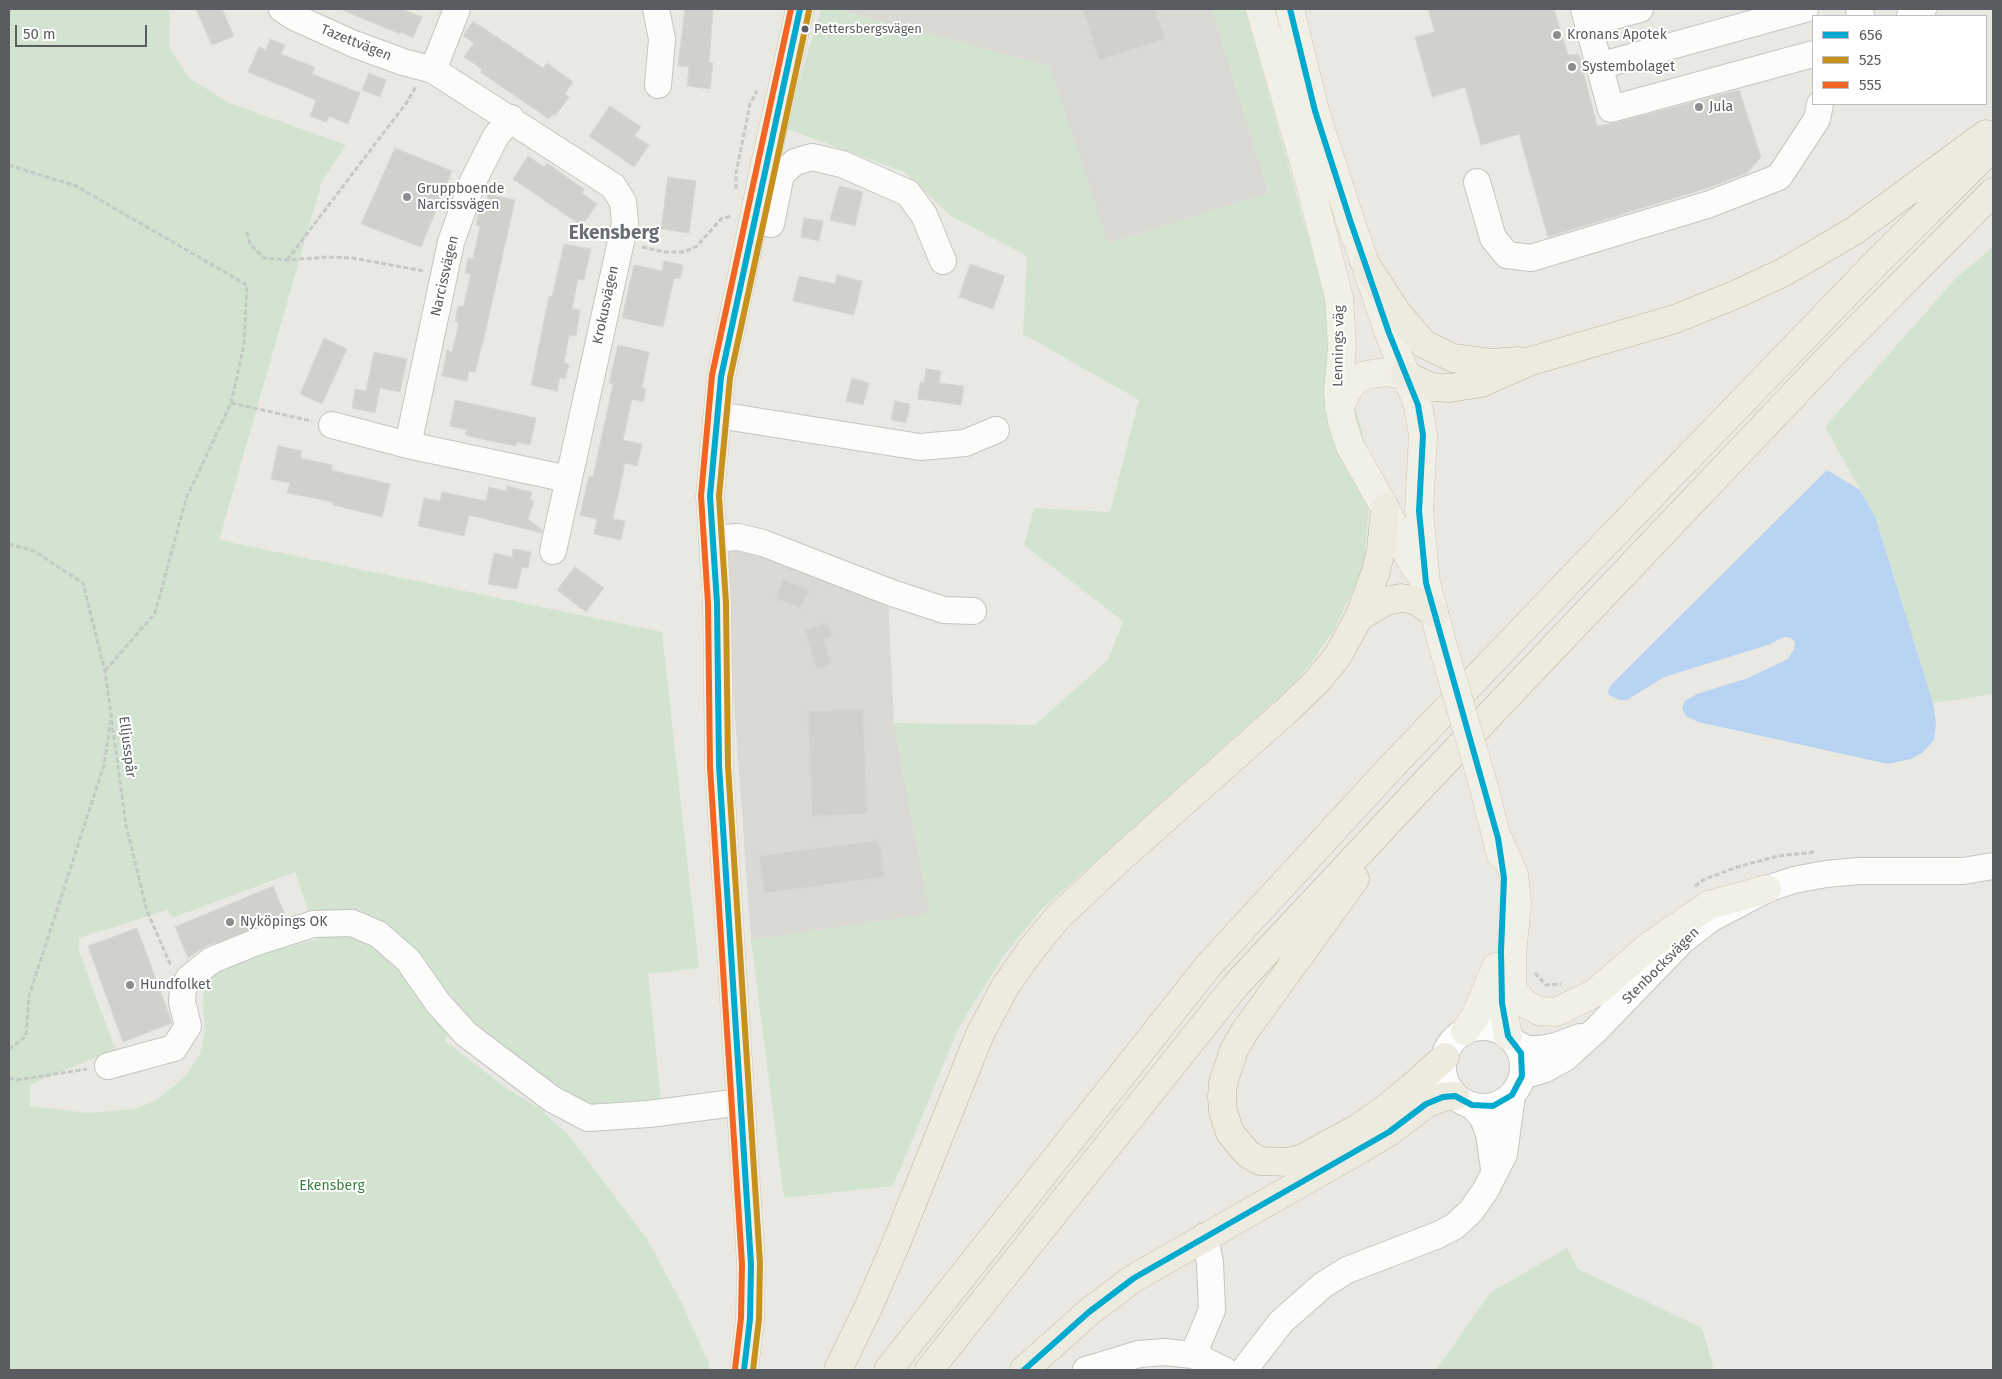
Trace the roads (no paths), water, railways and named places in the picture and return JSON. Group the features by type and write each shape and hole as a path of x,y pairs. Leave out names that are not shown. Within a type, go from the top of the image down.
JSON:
{"highway":[{"path":"1406,375 1431,387 1450,388 1481,383 1531,361 1675,319 1784,272 1854,231 1993,129"},
{"path":"888,1370 1209,965 1396,762 1573,577 1875,264 1993,147"},
{"path":"930,1370 1235,986 1422,786 1824,363 1993,192"},
{"path":"1366,265 1398,314 1424,344 1453,358 1491,363 1531,361"},
{"path":"838,1370 895,1246 980,1034 1005,988 1030,951 1058,917 1122,856 1317,681 1337,656 1359,617 1381,550 1385,508"},
{"path":"1359,617 1386,601 1401,598 1415,600 1434,613"},
{"path":"1422,786 1245,1031 1234,1050 1223,1083 1222,1098 1226,1123 1238,1145 1260,1161 1289,1162 1303,1158 1358,1128 1411,1088 1445,1057"},
{"path":"1024,1370 1089,1312 1134,1278 1389,1132 1426,1104 1443,1097 1464,1100"}],"main road":[{"path":"744,1370 750,1319 751,1264 719,766 717,603 710,496 722,377 772,172 800,9"},
{"name":"Lennings väg","path":"1260,9 1311,187 1339,298 1342,347 1339,369 1339,407 1350,446 1385,508 1404,549 1426,583"},
{"path":"1290,9 1315,111 1366,265 1418,405 1423,435 1419,511 1426,583 1498,838 1504,878 1501,951 1502,1003 1512,1040"},
{"path":"1339,407 1352,383 1365,375 1386,372 1406,375"},
{"path":"1498,838 1514,875 1517,903 1512,955 1512,988 1522,1002 1539,1011 1556,1012 1595,993 1649,946 1709,905 1766,889"},
{"path":"1465,1031 1475,1017 1485,996 1501,951"}],"street":[{"name":"Tazettvägen","path":"282,9 294,17 354,44 430,69"},
{"path":"430,69 457,9"},
{"path":"656,9 662,39 658,85"},
{"path":"1640,9 1586,16 1611,109 1812,54"},
{"path":"1600,66 1805,9"},
{"path":"1912,15 1923,9"},
{"name":"Krokusvägen","path":"430,69 511,118 613,186 623,202 625,223 553,552"},
{"path":"1477,182 1493,238 1507,255 1531,258 1710,204 1779,177 1817,119 1820,105"},
{"name":"Narcissvägen","path":"408,445 452,242 473,181 496,136 511,118"},
{"path":"771,224 772,172 812,157 842,164 908,193 924,215 943,261"},
{"path":"718,415 920,447 965,443 996,430"},
{"path":"332,425 408,445 568,479"},
{"path":"712,539 738,537 763,543 892,593 944,610 973,611"},
{"name":"Stenbocksvägen","path":"1517,1085 1565,1058 1596,1030 1682,941 1712,918 1766,889 1794,880 1842,872 1963,871 1993,866"},
{"name":"Stenbocksvägen","path":"1963,871 1993,880"},
{"path":"108,1066 174,1048 188,1026 182,1002 183,989 189,978 212,960 254,943 314,924 352,923 378,934 408,960 438,1003 466,1034 552,1099 588,1118 649,1114 741,1102"},
{"path":"1244,1370 1281,1322 1309,1296 1347,1270 1438,1235 1455,1226 1471,1211 1495,1172 1504,1154 1522,1059 1512,1040 1487,1027 1465,1031 1453,1042 1445,1057 1445,1078 1482,1118 1489,1134 1495,1172"},
{"name":"Stenbocksvägen","path":"1512,1040 1528,1049 1556,1046 1596,1030"},
{"path":"1464,1100 1493,1106 1517,1085"},
{"path":"1193,1355 1212,1310 1210,1263 1205,1236"},
{"path":"1086,1370 1139,1354 1164,1352 1193,1355 1224,1370"}],"water":[{"path":"1827,470 1860,490 1875,516 1933,703 1936,723 1934,740 1922,753 1911,759 1888,764 1698,722 1686,716 1682,709 1685,701 1697,694 1748,678 1788,659 1794,649 1795,642 1791,638 1784,637 1768,645 1664,677 1627,700 1620,700 1609,695 1608,691 1611,685"}],"place":[{"name":"Pettersbergsvägen","path":"805,29"},
{"name":"Kronans Apotek","path":"1557,35"},
{"name":"Systembolaget","path":"1572,67"},
{"name":"Jula","path":"1699,107"},
{"name":"Gruppboende Narcissvägen","path":"407,197"},
{"name":"Nyköpings OK","path":"230,922"},
{"name":"Hundfolket","path":"130,985"}],"district":[{"name":"Ekensberg","path":"614,234"}]}
